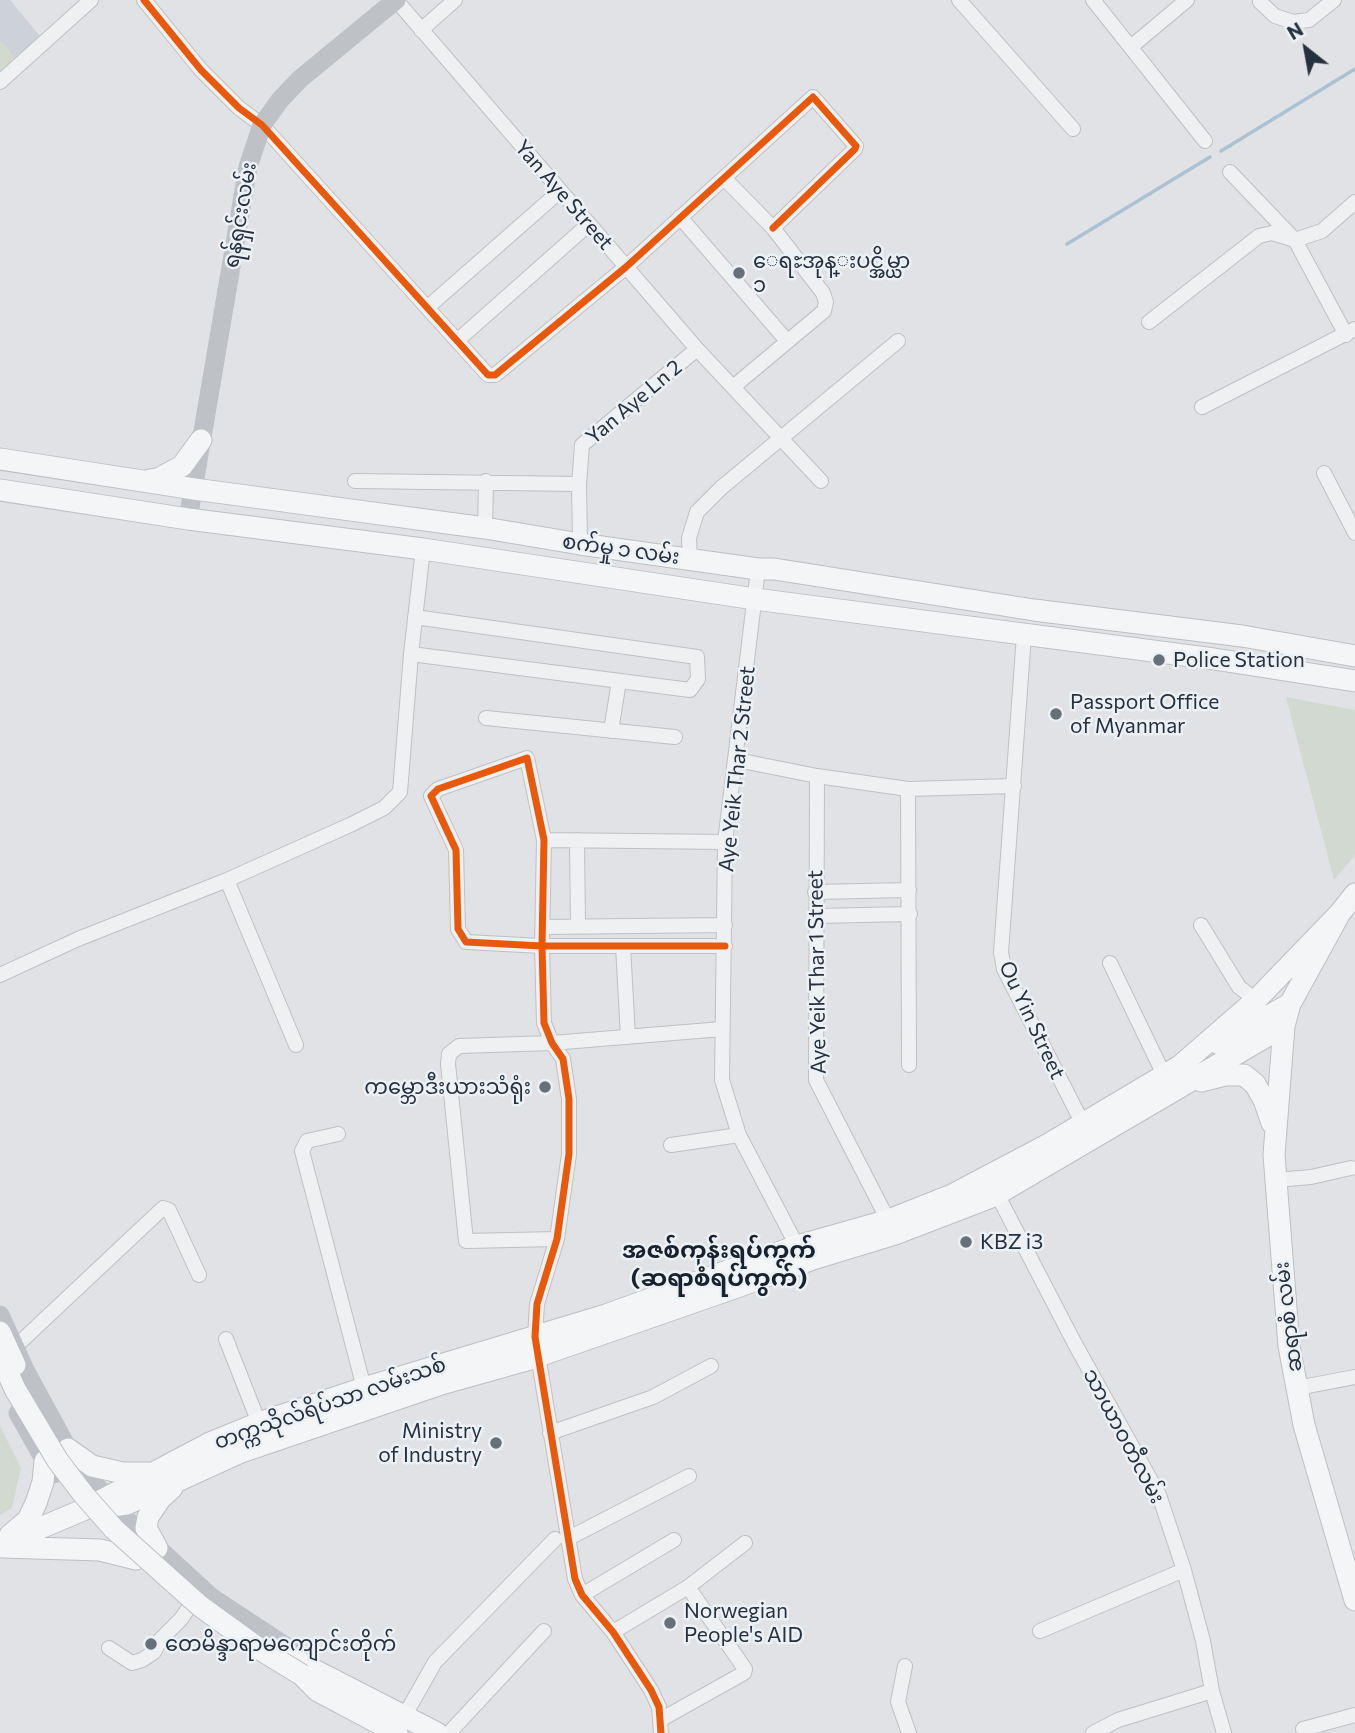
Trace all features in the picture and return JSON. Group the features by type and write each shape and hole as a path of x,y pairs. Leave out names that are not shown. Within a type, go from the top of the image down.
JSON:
{"main road":[{"name":"ရန်ရှင်းလမ်း","path":"188,519 248,167 262,125 300,79 396,0"},
{"path":"141,481 158,479 174,472 189,458 201,440"},
{"name":"စက်မှု ၁ လမ်း","path":"0,459 194,489 485,528 758,569 774,569 989,603 1242,636 1355,656"},
{"name":"စက်မှု ၁ လမ်း","path":"0,490 755,599 1214,659 1355,681"},
{"path":"319,536 324,506"},
{"path":"457,554 461,525"},
{"path":"589,545 595,575"},
{"path":"872,613 873,584"},
{"path":"986,629 989,603"},
{"path":"1176,1076 1256,1000 1355,894"},
{"name":"ဆရာစံ လမ်း","path":"1340,913 1290,1004 1284,1026 1273,1155 1289,1346 1304,1425 1347,1541 1355,1600"},
{"path":"537,1346 740,1286 993,1186 1109,1119 1290,1004"},
{"path":"1176,1076 1284,1026"},
{"path":"1176,1076 1244,1075 1255,1084 1264,1100 1275,1131"},
{"path":"993,1186 1083,1125 1109,1119"},
{"path":"537,1346 606,1315 797,1247 892,1227"},
{"path":"0,1314 15,1389 58,1461 114,1529 200,1606 258,1648 401,1724 437,1733"},
{"path":"5,1344 68,1449 108,1502 202,1589 313,1677"},
{"name":"တက္ကသိုလ်ရိပ်သာ လမ်းသစ်","path":"0,1545 108,1502 151,1473 210,1443 258,1423 367,1398 537,1346"},
{"path":"0,1378 45,1461 83,1510 189,1605 267,1663 313,1677"},
{"path":"108,1502 127,1504 367,1398"},
{"path":"68,1449 92,1466 123,1473 151,1473"},
{"path":"0,1545 28,1520 43,1482 45,1461"},
{"path":"157,1548 146,1528 148,1517 160,1499 181,1479"},
{"path":"0,1545 100,1550 136,1559"},
{"path":"189,1605 192,1595 202,1589"}],"street":[{"path":"0,82 91,0"},
{"path":"144,0 201,70 239,108 262,125 491,376 626,267 810,98 816,98 856,146 773,228"},
{"name":"Yan Aye Street","path":"396,0 697,349 821,481"},
{"path":"421,30 455,0"},
{"path":"959,0 1073,129"},
{"path":"1093,0 1205,141"},
{"path":"1132,46 1186,0"},
{"path":"1259,1 1275,16 1293,22 1309,20 1334,0"},
{"path":"1202,407 1350,332 1295,240 1230,172"},
{"path":"724,178 773,228 823,293 826,302 824,310 733,387"},
{"path":"428,307 560,191"},
{"path":"1149,322 1259,236 1272,233 1295,240 1322,231 1355,202"},
{"path":"680,217 787,341"},
{"path":"458,340 589,224"},
{"path":"690,559 689,538 697,512 721,488 898,341"},
{"name":"Yan Aye Ln 2","path":"589,545 579,484 582,445 697,349"},
{"path":"1324,473 1355,533"},
{"path":"355,481 579,484"},
{"path":"485,528 486,481"},
{"path":"0,975 78,939 226,880 384,808 400,792 423,549"},
{"name":"Aye Yeik Thar 2 Street","path":"758,569 726,842 722,1080 739,1135 797,1247"},
{"path":"411,654 690,690 698,680 697,657 415,617"},
{"name":"Ou Yin Street","path":"1024,635 1000,936 1002,961 1083,1125"},
{"path":"611,731 619,681"},
{"path":"486,718 675,737"},
{"path":"688,1587 745,1669 744,1673 661,1726 659,1707 651,1690 613,1632 582,1595 561,1539 550,1433 537,1346 537,1304 557,1239 569,1154 569,1099 564,1059 552,1043 544,1023 542,946 542,927 544,840 527,758 438,789 430,796 456,850 457,929 466,942 542,946 725,946"},
{"path":"737,760 817,776 908,789 1014,786"},
{"name":"Aye Yeik Thar 1 Street","path":"817,776 816,1080 892,1227"},
{"path":"908,789 909,1065"},
{"path":"544,840 726,842"},
{"path":"578,840 578,926"},
{"path":"226,880 296,1045"},
{"path":"815,892 909,890"},
{"path":"817,916 910,915"},
{"path":"542,927 725,925"},
{"path":"1201,925 1240,987 1256,1000"},
{"path":"623,946 628,1037"},
{"path":"1110,963 1176,1076"},
{"path":"557,1239 466,1241 449,1054 459,1046 552,1043 722,1029"},
{"path":"338,1134 307,1141 302,1151 367,1398"},
{"path":"671,1145 739,1135"},
{"path":"1276,1180 1311,1177 1351,1168"},
{"name":"သာယာဝတီလမ်း","path":"993,1186 1075,1344 1159,1495 1184,1570 1224,1733"},
{"path":"5,1344 163,1208 169,1210 199,1275"},
{"path":"226,1339 258,1423"},
{"path":"550,1433 653,1397 711,1366"},
{"path":"1297,1388 1355,1377"},
{"path":"401,1724 435,1662 561,1539 689,1476"},
{"path":"582,1595 674,1540"},
{"path":"613,1632 688,1587 745,1544"},
{"path":"1040,1631 1184,1570"},
{"path":"109,1648 132,1662 142,1660 154,1652 160,1640 181,1619 189,1605"},
{"path":"450,1733 544,1631"},
{"path":"905,1666 898,1702 909,1733"},
{"path":"1093,1733 1118,1720 1212,1691"},
{"path":"1303,1729 1355,1715"}],"shaded area":[{"path":"0,0 10,0 40,36 0,71"},
{"path":"0,40 17,60 0,75"},
{"path":"1286,697 1355,710 1355,855 1334,880"},
{"path":"0,1426 21,1468 12,1508 0,1515"}],"waterway":[{"path":"1221,151 1355,69"},
{"path":"1067,244 1210,157"}],"cycle path":[{"path":"144,0 201,70 239,108 262,125 488,375 495,375 626,267 813,97 856,146 773,228"},
{"path":"661,1733 659,1707 651,1690 613,1632 582,1595 575,1579 535,1337 537,1304 557,1239 569,1154 569,1099 563,1059 552,1043 544,1023 542,946 544,840 527,758 438,789 431,796 456,850 458,929 466,942 542,946 725,946"}],"place":[{"name":"ေရႊအုန္းပင္အိမ္ယာ ၁","path":"739,273"},
{"name":"Police Station","path":"1159,660"},
{"name":"Passport Office of Myanmar","path":"1056,714"},
{"name":"ကမ္ဘောဒီးယားသံရုံး","path":"545,1087"},
{"name":"KBZ i3","path":"966,1242"},
{"name":"Ministry of Industry","path":"496,1443"},
{"name":"Norwegian People's AID","path":"670,1623"},
{"name":"တေမိန္ဒာရာမကျောင်းတိုက်","path":"151,1644"}],"district":[{"name":"အဇစ်ကုန်းရပ်ကွက် (ဆရာစံရပ်ကွက်)","path":"719,1264"}]}
